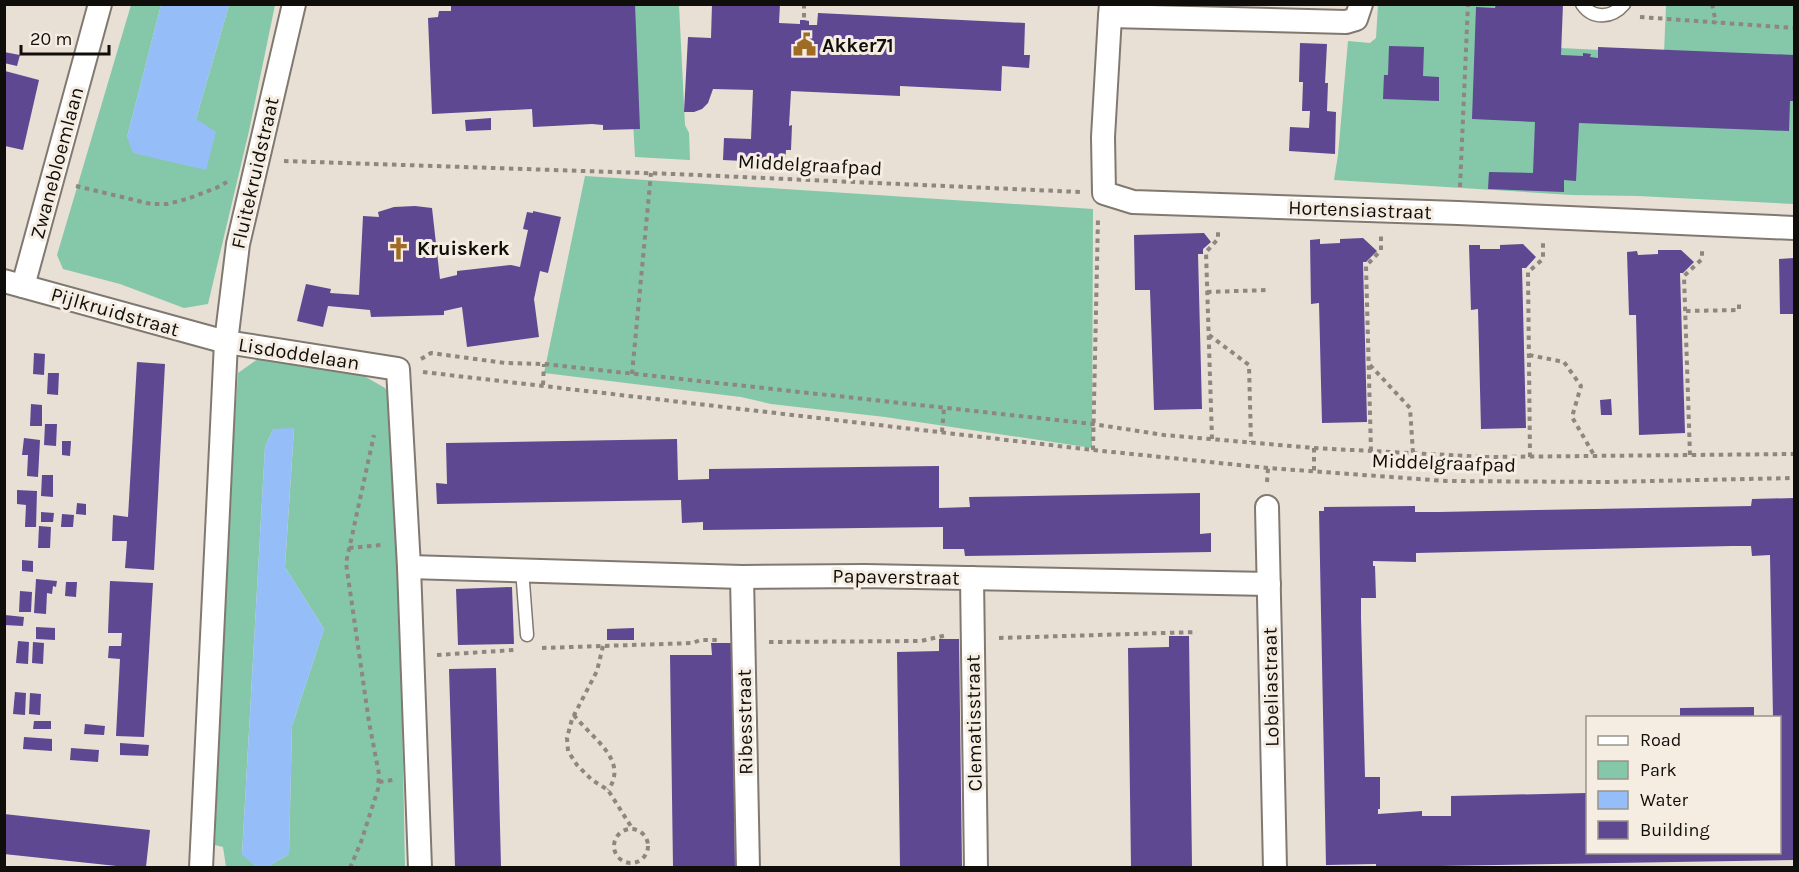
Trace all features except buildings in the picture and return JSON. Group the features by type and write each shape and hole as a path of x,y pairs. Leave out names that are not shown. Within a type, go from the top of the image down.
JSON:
{"street":[{"name":"Zwanebloemlaan","path":"14,283 52,180 100,4"},
{"name":"Fluitekruidstraat","path":"225,342 238,244 294,4"},
{"path":"1104,194 1103,137 1111,10 1346,22 1356,19 1361,4"},
{"name":"Hortensiastraat","path":"1104,194 1133,202 1794,228"},
{"name":"Pijlkruidstraat","path":"14,283 225,342"},
{"name":"Lisdoddelaan","path":"201,867 225,342 398,369"},
{"path":"398,369 413,656 420,867"},
{"name":"Lobeliastraat","path":"1267,507 1275,867"},
{"name":"Papaverstraat","path":"409,567 742,577 865,576 1269,584"},
{"name":"Ribesstraat","path":"742,577 748,867"},
{"name":"Clematisstraat","path":"972,578 976,867"}],"lane":[{"path":"1582,4 1592,13 1608,15 1616,12 1624,4"},
{"path":"522,569 527,635"}],"path":[{"path":"804,4 804,20"},
{"path":"1458,213 1468,4"},
{"path":"1712,4 1716,23"},
{"path":"1608,15 1794,28"},
{"name":"Middelgraafpad","path":"257,160 651,174 1104,194"},
{"path":"632,374 651,174"},
{"path":"52,180 151,204 167,204 187,199 216,188 225,182 251,186"},
{"path":"1093,450 1098,218 1104,194"},
{"path":"1212,439 1206,252 1218,239 1217,205"},
{"path":"1371,451 1366,266 1381,250 1381,210"},
{"path":"1530,457 1528,272 1543,259 1542,217"},
{"path":"1690,455 1684,276 1702,259 1703,225"},
{"path":"1207,292 1268,290"},
{"path":"1686,311 1739,310 1739,303"},
{"path":"1208,334 1250,365 1251,442"},
{"path":"398,369 431,354 504,363 544,364 1093,424 1164,435 1314,448 1486,457 1794,454"},
{"path":"1529,355 1564,362 1581,386 1572,417 1594,456"},
{"path":"543,385 544,364"},
{"path":"1369,364 1410,408 1413,453"},
{"name":"Middelgraafpad","path":"398,369 1093,450 1314,471 1446,481 1605,482 1794,478"},
{"path":"942,432 944,408"},
{"path":"350,867 361,842 378,789 379,774 369,722 346,563 374,434"},
{"path":"1314,448 1314,471"},
{"path":"349,548 408,543"},
{"path":"538,648 693,644 700,640 731,640 743,643 921,641 942,635 973,638 1197,632"},
{"path":"603,646 597,671 574,715 567,738 568,752 592,780 608,790 632,828 642,833 648,842 644,858 627,863 617,857 614,846 617,835 632,828"},
{"path":"413,656 515,650"},
{"path":"574,715 602,744 611,759 614,772 612,784 608,790"}],"green space":[{"path":"131,5 161,5 127,137 196,119 229,5 275,5 249,131 208,304 184,308 120,284 63,269 57,255"},
{"path":"633,5 679,5 685,125 689,133 690,160 635,157"},
{"path":"1378,5 1562,5 1560,48 1664,53 1666,5 1794,5 1794,204 1572,195 1334,180 1348,41 1370,43 1376,38"},
{"path":"585,176 1093,209 1092,448 885,417 771,404 741,397 544,373"},
{"path":"262,356 364,376 385,388 396,402 405,867 267,867 289,854 292,726 324,629 285,567 294,429 273,429 265,447 242,854 257,867 226,867 223,847 215,845 226,555 238,373"}],"water":[{"path":"161,5 229,5 196,119 216,132 206,170 133,153 127,137"},
{"path":"294,428 285,567 324,629 292,726 289,854 267,867 257,867 242,855 265,447 273,429"}],"place":[{"name":"Akker71","path":"804,45"},
{"name":"Kruiskerk","path":"399,248"}]}
